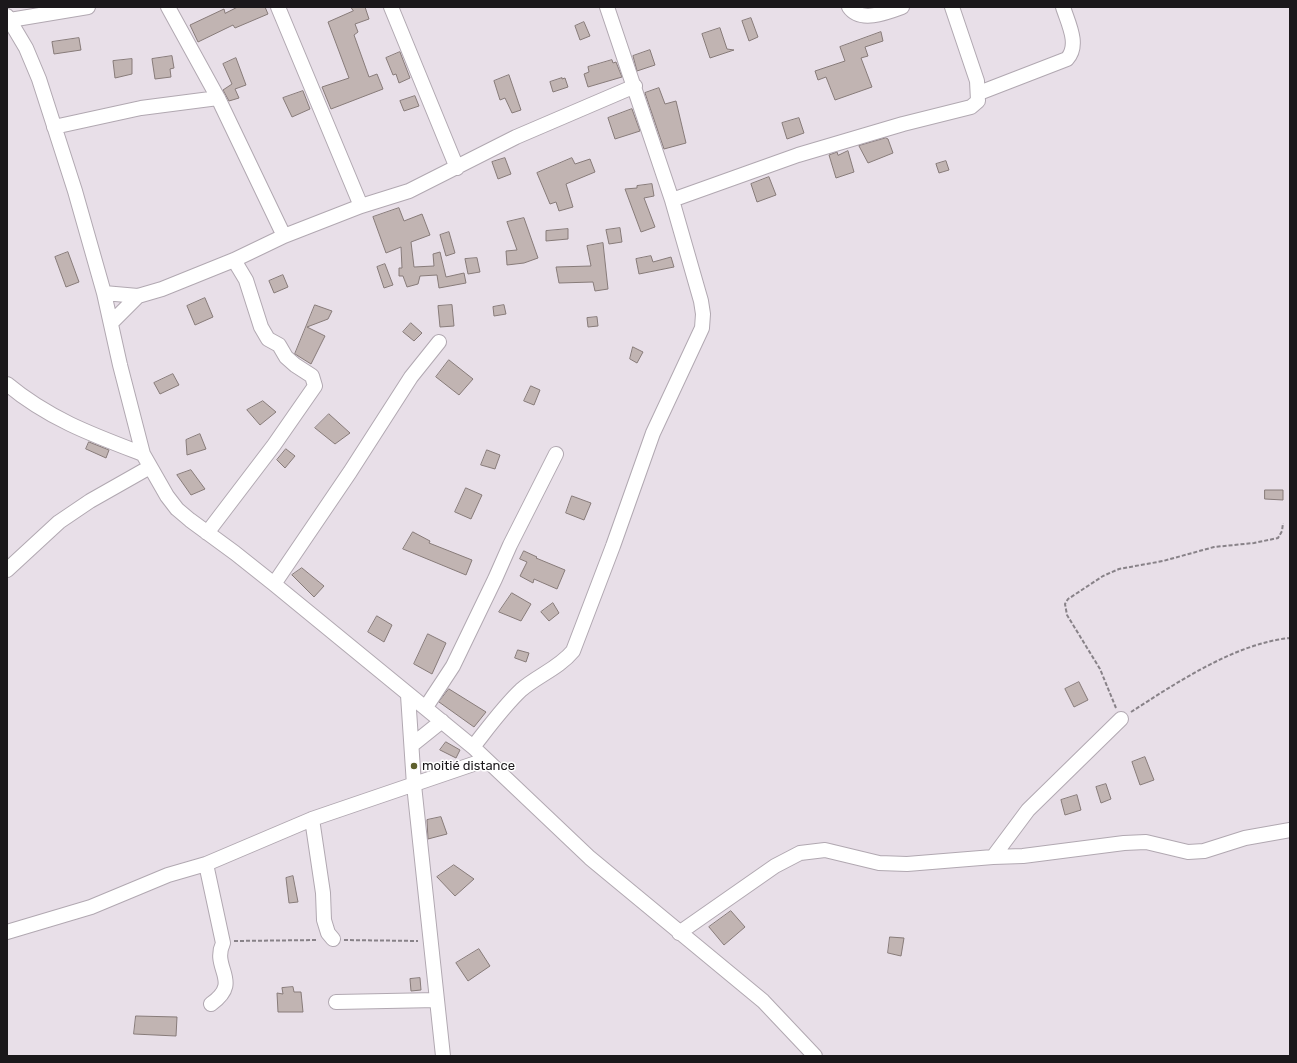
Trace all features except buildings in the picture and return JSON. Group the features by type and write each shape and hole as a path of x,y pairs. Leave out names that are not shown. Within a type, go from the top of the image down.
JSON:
{"street":[{"path":"88,7 8,18 26,48 39,79 54,128 76,190 104,293 120,365 143,454 177,509 207,533 235,552 473,747 590,858 678,933 732,974 762,1001 816,1056"},
{"path":"168,7 218,98 284,236"},
{"path":"278,7 361,206"},
{"path":"391,7 457,168"},
{"path":"473,747 502,710 521,690 566,659 573,651 613,546 653,433 702,328 703,314 701,301 672,200 608,7"},
{"path":"849,7 855,14 866,16 888,12 902,7"},
{"path":"672,200 798,155 903,124 964,110 978,101 979,93 977,81 952,7"},
{"path":"979,93 1067,59 1072,53 1074,47 1063,7"},
{"path":"104,293 138,296 162,289 234,260 284,236 361,206 409,191 516,137 635,86"},
{"path":"54,128 141,108 218,98"},
{"path":"207,533 274,445 315,386 312,376 295,366 286,357 279,345 268,339 261,327 246,280 234,260"},
{"path":"111,323 138,296"},
{"path":"274,584 350,472 411,377 439,342"},
{"path":"7,384 69,425 143,454"},
{"path":"426,707 453,666 495,580 510,545 556,454"},
{"path":"7,570 59,522 90,501 150,467"},
{"path":"408,695 414,785 443,1056"},
{"path":"993,857 1028,810 1121,719"},
{"path":"412,746 442,721"},
{"path":"7,932 91,907 168,875 206,864 312,819 485,760"},
{"path":"312,819 323,892 324,920 328,933 333,939"},
{"path":"678,933 775,866 800,853 825,850 879,863 907,864 1023,856 1124,843 1146,842 1188,852 1245,838 1290,830"},
{"path":"206,864 223,944 219,952 226,987 224,994 212,1004"},
{"path":"336,1002 437,1000"}],"path":[{"path":"1283,523 1282,532 1278,538 1254,543 1214,547 1163,561 1120,569 1103,576 1068,599 1065,604 1067,615 1100,669 1121,719 1193,674 1261,643 1290,638"}],"place":[{"name":"moitié distance","path":"414,766"}]}
